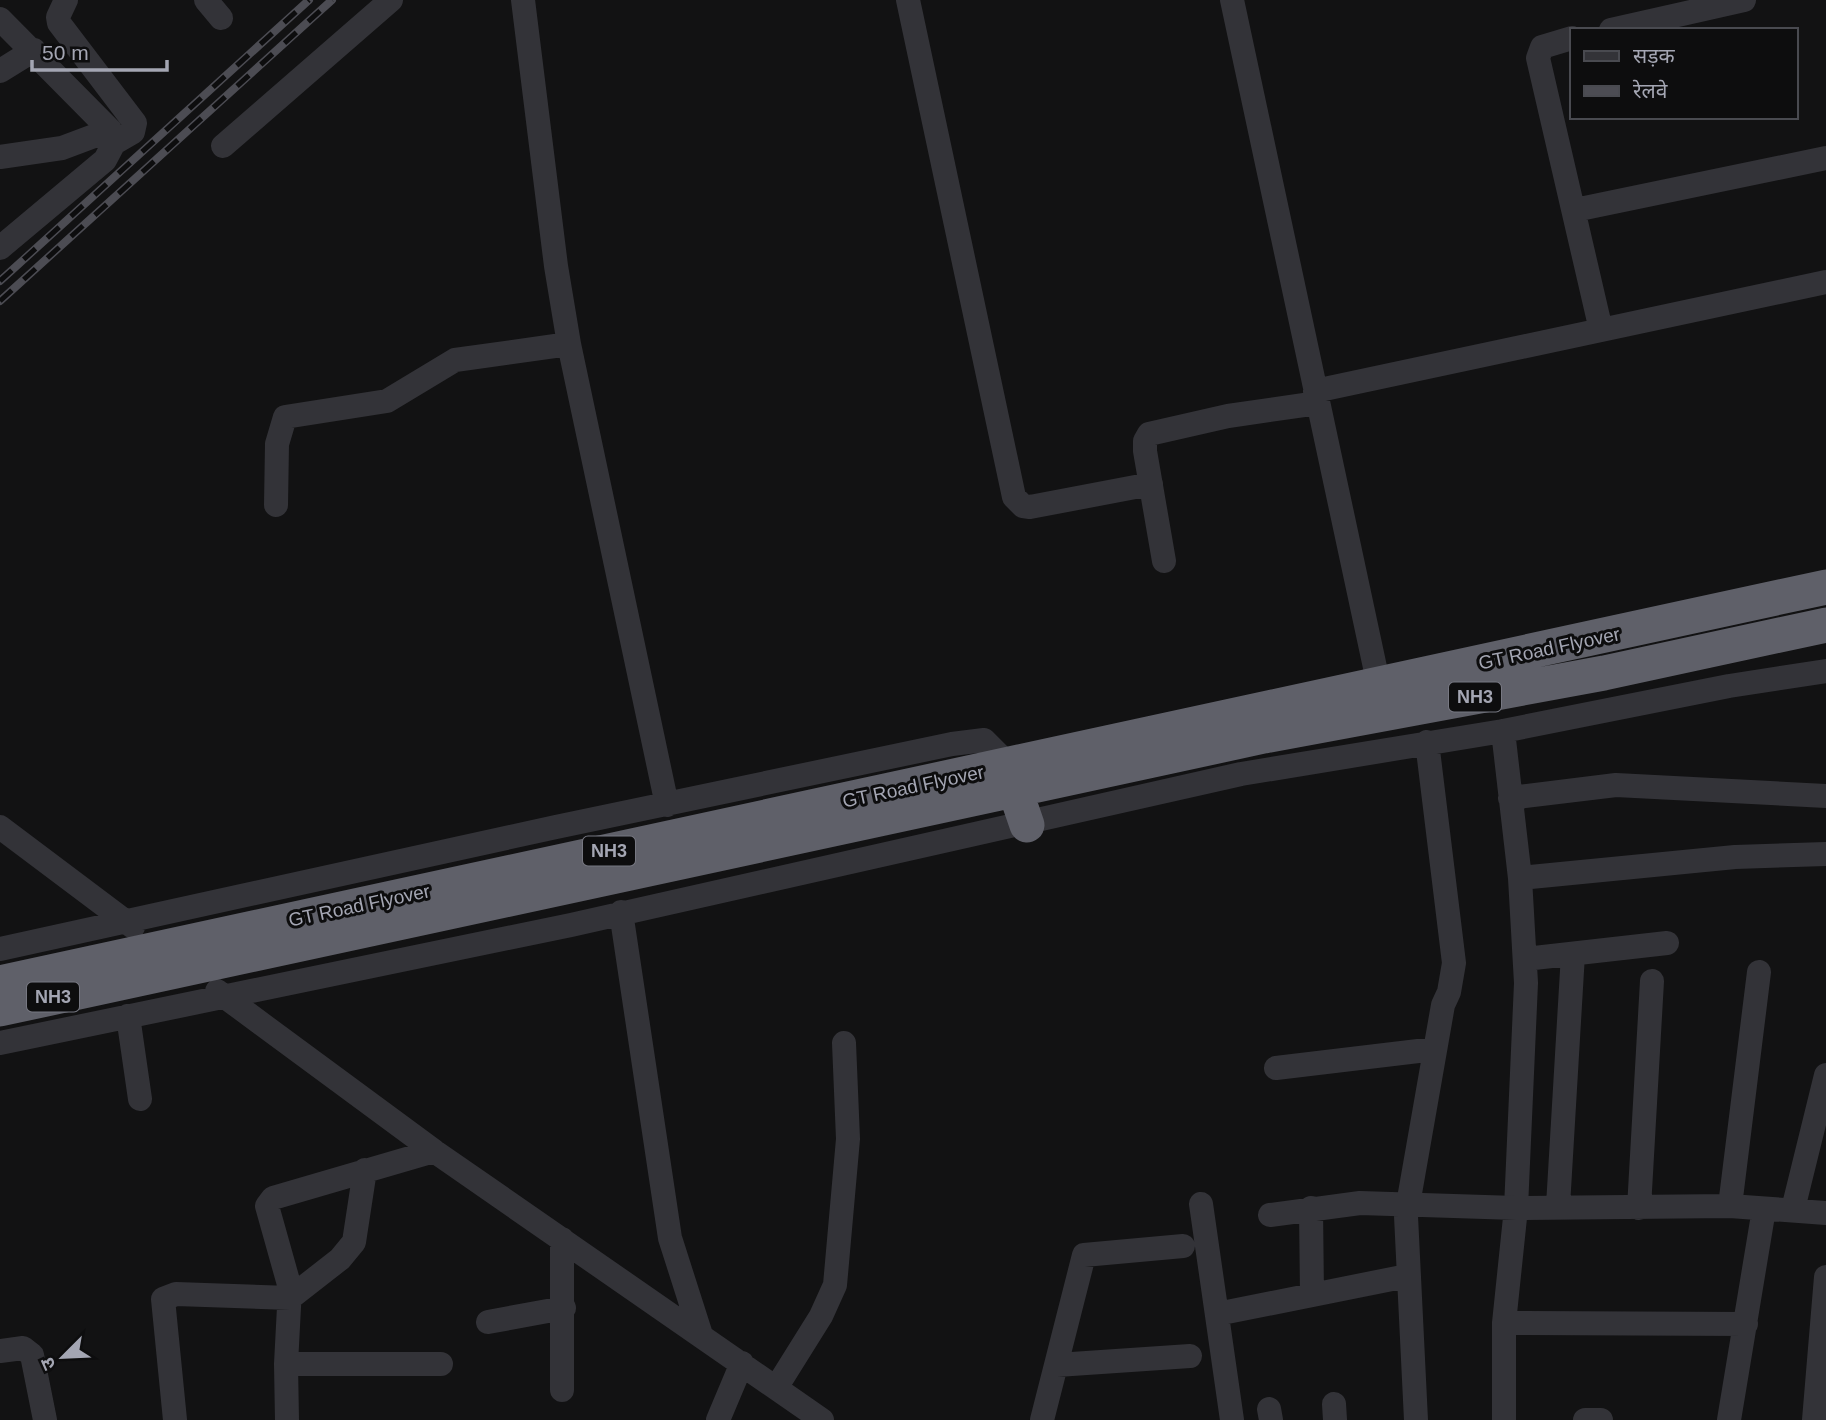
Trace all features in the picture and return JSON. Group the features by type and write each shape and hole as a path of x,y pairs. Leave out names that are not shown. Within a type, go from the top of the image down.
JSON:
{"highway":[{"name":"GT Road Flyover","path":"0,1009 104,974 1012,778 1379,686 1826,587"},
{"name":"GT Road Flyover","path":"1012,778 1264,736 1604,673 1826,625"},
{"path":"1012,778 1027,825"},
{"name":"GT Road Flyover","path":"0,983 104,974"}],"street":[{"path":"0,157 62,148 133,132 135,123 59,23 58,17 65,0"},
{"path":"223,146 391,0"},
{"path":"523,0 556,266 569,344 667,805"},
{"path":"908,0 1014,497 1023,506 1030,507 1151,484"},
{"path":"1232,0 1379,686"},
{"path":"1620,28 1744,0"},
{"path":"0,19 34,50 112,137"},
{"path":"1570,39 1546,45 1539,51 1538,58 1601,330"},
{"path":"0,71 34,50"},
{"path":"0,248 105,160 112,137"},
{"path":"1575,210 1826,158"},
{"path":"1164,561 1145,451 1145,440 1149,434 1601,330 1826,282"},
{"path":"275,505 277,444 285,417 387,401 455,360 569,344"},
{"path":"0,1043 1027,825 1241,774 1503,731 1729,686 1826,671"},
{"path":"1503,731 1520,878 1525,959 1516,1208 1504,1323 1504,1420"},
{"path":"0,949 952,744 984,740 1012,778"},
{"path":"1416,1420 1407,1276 1407,1205 1435,1049 1454,963 1427,742"},
{"path":"1510,798 1616,785 1826,796"},
{"path":"0,827 434,1151 822,1420"},
{"path":"1520,878 1735,857 1826,854"},
{"path":"621,912 670,1238 701,1335"},
{"path":"1525,959 1667,943"},
{"path":"1558,1206 1573,954"},
{"path":"1730,1206 1759,972"},
{"path":"1639,1208 1652,981"},
{"path":"128,1016 140,1099"},
{"path":"776,1388 821,1316 835,1285 847,1168 844,1043"},
{"path":"1276,1068 1435,1049"},
{"path":"1793,1209 1826,1075"},
{"path":"287,1420 289,1279 270,1226 267,1206 273,1198 434,1151"},
{"path":"174,1420 163,1299 176,1294 290,1298 340,1259 354,1242 365,1170"},
{"path":"1270,1214 1360,1203 1516,1208 1730,1206 1826,1213"},
{"path":"1201,1204 1232,1420"},
{"path":"1311,1208 1312,1295"},
{"path":"1729,1420 1764,1209"},
{"path":"562,1239 562,1390"},
{"path":"1042,1420 1084,1255 1183,1246"},
{"path":"1217,1314 1407,1276"},
{"path":"1814,1420 1826,1278"},
{"path":"488,1322 564,1308"},
{"path":"1504,1323 1746,1324"},
{"path":"0,1351 23,1348 32,1355 45,1420"},
{"path":"1057,1365 1190,1356"},
{"path":"718,1420 742,1363"},
{"path":"286,1364 440,1364"},
{"path":"1585,1420 1601,1420"}],"railway":[{"path":"0,281 309,0"},
{"path":"0,301 332,0"}]}
